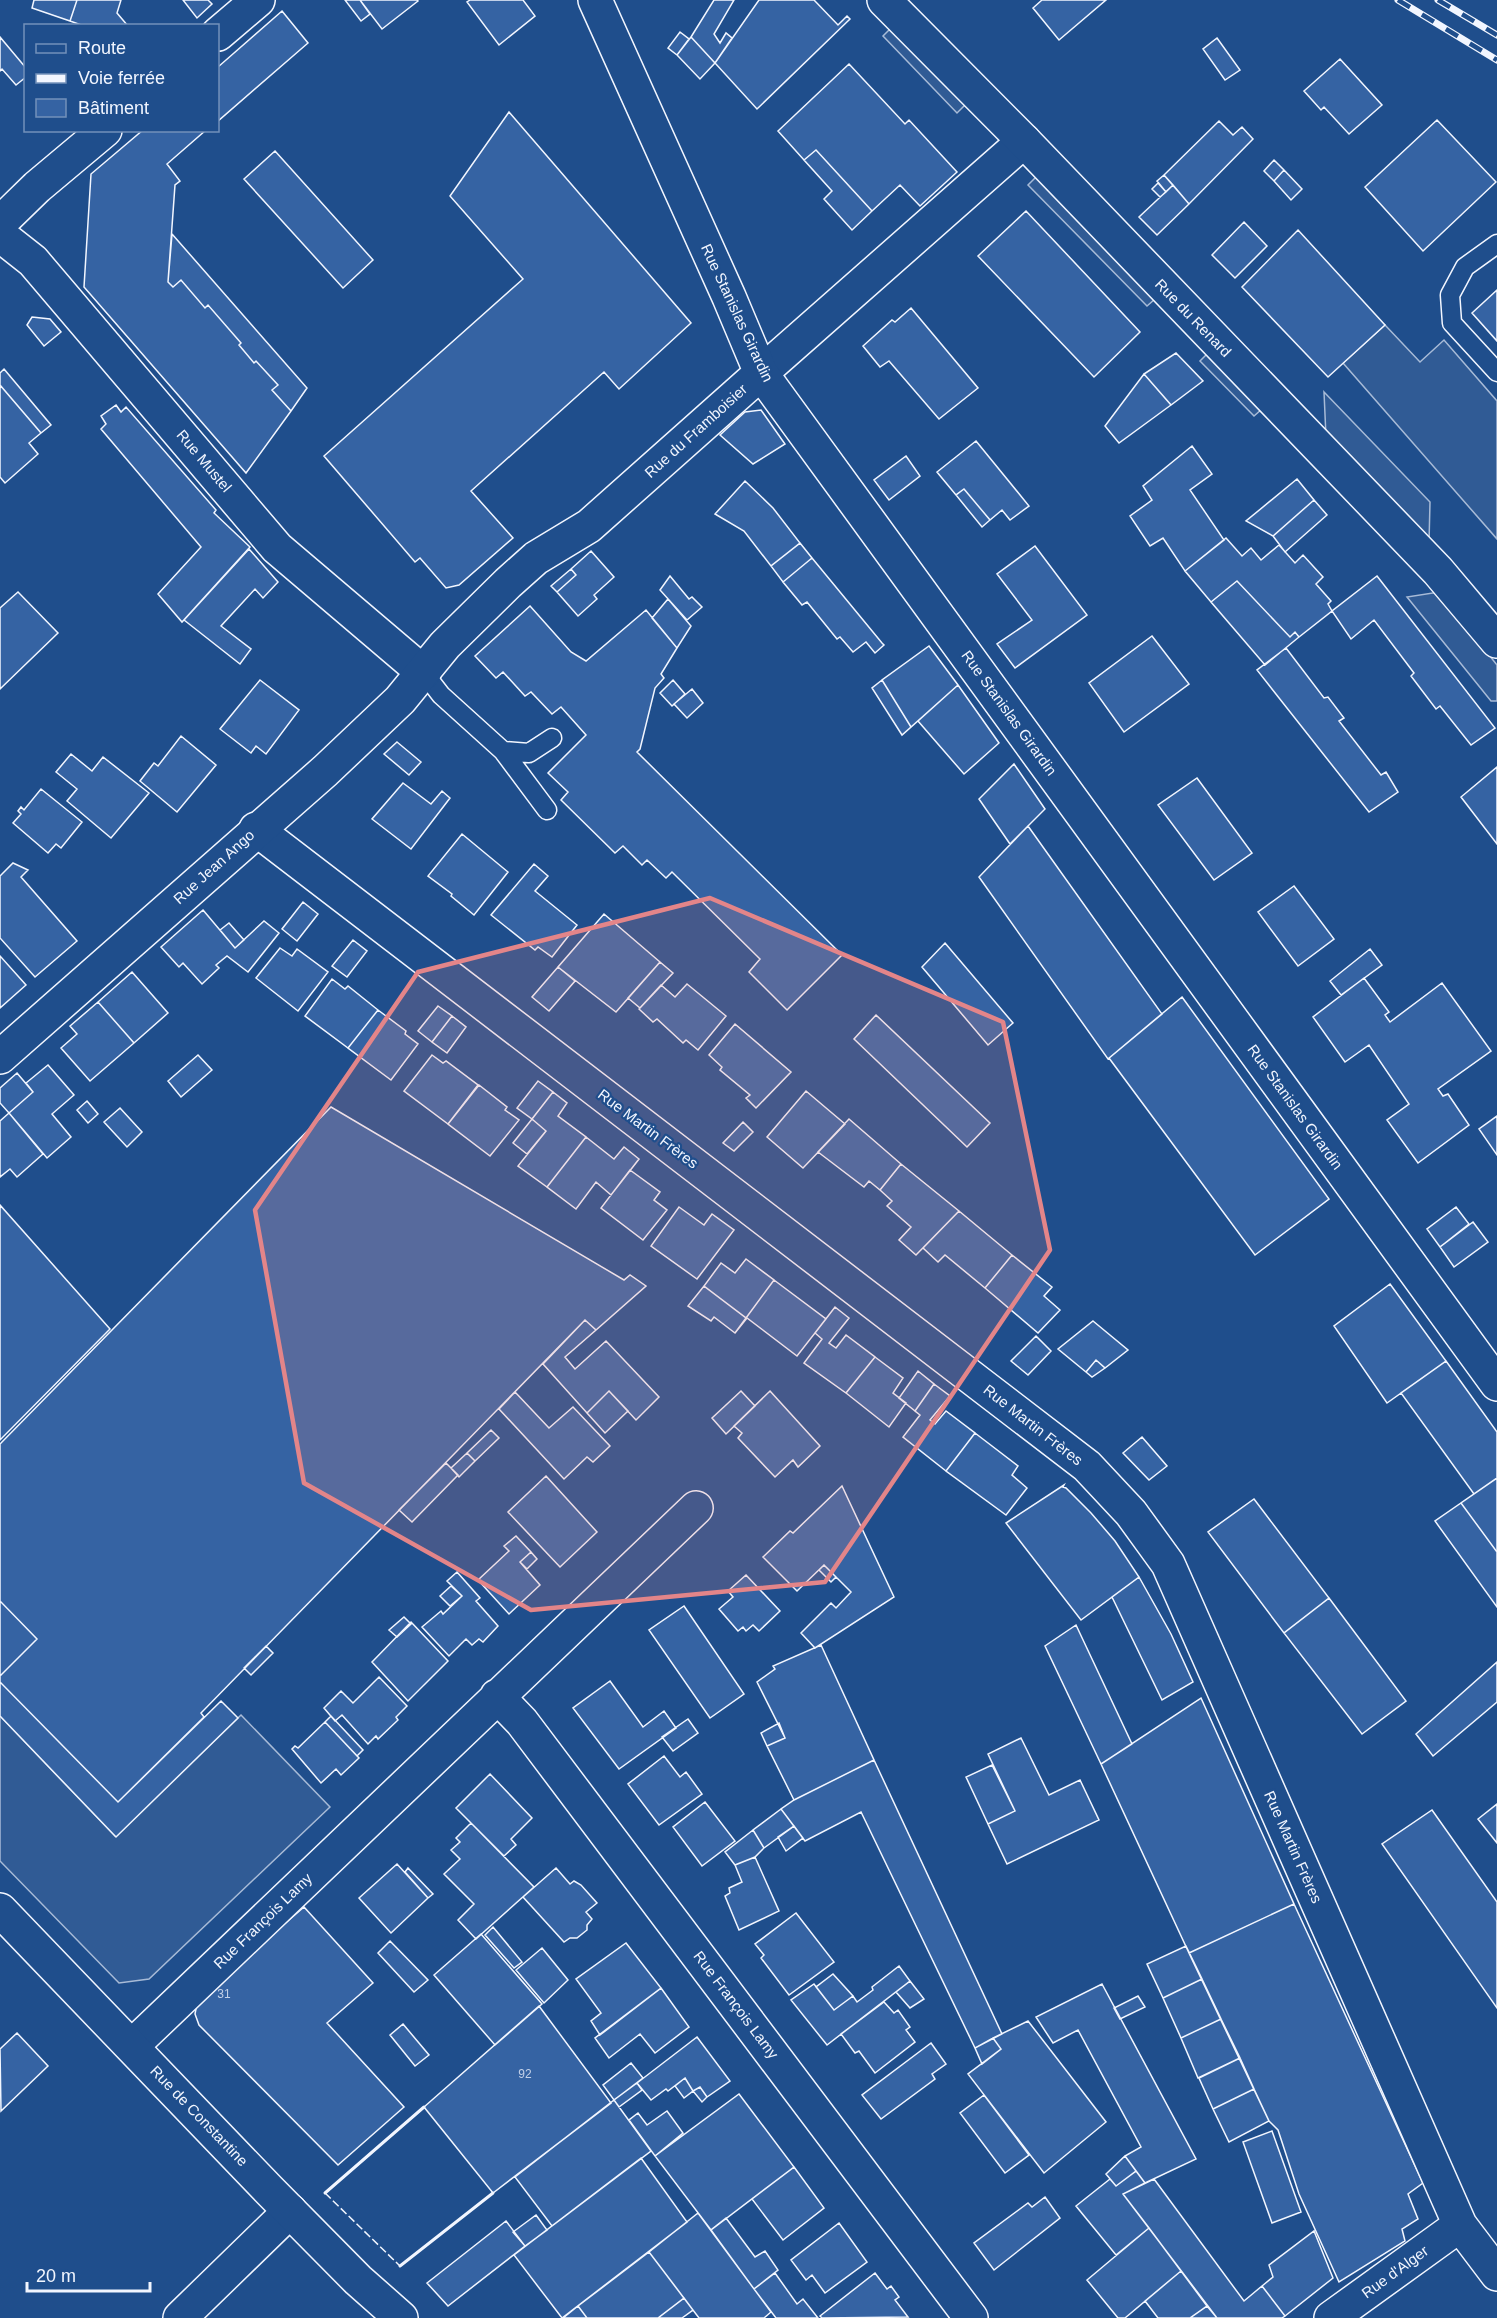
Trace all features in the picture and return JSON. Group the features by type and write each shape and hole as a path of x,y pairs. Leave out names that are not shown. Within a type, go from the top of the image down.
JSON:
{"street":[{"path":"219,33 258,0"},
{"name":"Rue Stanislas Girardin","path":"595,0 761,372 1497,1384"},
{"name":"Rue du Renard","path":"884,0 1024,141 1438,571 1497,641"},
{"path":"0,222 37,187 103,132"},
{"name":"Rue du Framboisier","path":"423,673 445,645 536,558 590,525 1024,141"},
{"name":"Rue Mustel","path":"0,235 33,261 277,548 423,673"},
{"name":"Rue Jean Ango","path":"0,1058 256,829 325,771 400,700 423,673"},
{"name":"Rue Martin Frères","path":"256,829 1087,1466 1131,1513 1167,1564 1460,2225 1497,2274"},
{"name":"Rue François Lamy","path":"132,2046 696,1508"},
{"name":"Rue François Lamy","path":"497,1696 522,1722 971,2318"},
{"name":"Rue de Constantine","path":"0,1910 290,2211 358,2280 401,2318"},
{"path":"180,2318 290,2211"},
{"name":"Rue d'Alger","path":"1331,2318 1460,2225"}],"lane":[{"path":"1497,244 1466,267 1449,295 1452,323 1497,372"},
{"path":"423,673 441,695 503,751 547,810"},
{"path":"503,751 529,753 552,738"}],"highlighted area":[{"path":"710,898 1003,1022 1050,1250 825,1582 531,1610 304,1483 255,1210 418,972"}],"shaded area":[{"path":"891,28 966,104 957,113 883,36"},
{"path":"1036,177 1155,299 1147,306 1028,185"},
{"path":"1385,325 1420,362 1444,340 1497,401 1497,539 1343,363"},
{"path":"1208,353 1262,409 1254,416 1200,361"},
{"path":"1324,392 1430,502 1429,543 1326,437"},
{"path":"1439,592 1497,665 1497,701 1491,701 1407,597"},
{"path":"241,1715 330,1807 149,1979 119,1983 0,1861 0,1716 115,1836"}],"building":[{"path":"34,0 77,0 70,21 32,8"},
{"path":"77,0 121,0 117,13 126,24 78,24 70,21"},
{"path":"183,0 208,0 212,4 197,18"},
{"path":"345,0 360,0 370,14 361,21"},
{"path":"360,0 417,0 418,1 382,29"},
{"path":"470,0 523,0 535,16 499,45 467,2"},
{"path":"714,0 734,0 714,34 720,43 726,33 732,38 715,63 691,37"},
{"path":"759,0 814,0 838,25 847,16 850,19 757,109 715,63"},
{"path":"1042,0 1106,0 1059,40 1033,8"},
{"path":"282,11 308,43 219,120 219,66"},
{"path":"680,32 689,39 677,55 668,48"},
{"path":"0,37 24,66 24,79 16,85 2,69 0,71"},
{"path":"691,37 715,63 700,79 677,55"},
{"path":"1217,38 1240,70 1225,80 1203,49"},
{"path":"1340,59 1382,105 1349,134 1324,107 1321,110 1304,91"},
{"path":"849,64 905,124 909,120 957,172 920,206 900,185 872,211 816,150 804,160 778,131"},
{"path":"509,112 691,323 619,389 604,372 471,491 513,538 459,585 446,588 420,558 415,562 324,456 523,279 450,196"},
{"path":"1437,120 1496,182 1423,251 1365,187"},
{"path":"1219,121 1233,135 1242,127 1253,139 1189,204 1164,175"},
{"path":"141,132 204,132 167,164 180,181 175,185 168,282 173,287 181,280 205,308 208,305 241,343 239,345 254,363 256,361 278,385 272,390 291,411 246,473 84,287 91,174"},
{"path":"816,150 872,211 852,230 824,199 832,191 804,160"},
{"path":"275,151 373,260 343,288 244,179"},
{"path":"1274,160 1284,170 1274,181 1264,171"},
{"path":"1284,170 1302,189 1291,200 1274,181"},
{"path":"1164,175 1173,185 1166,192 1157,181"},
{"path":"1158,183 1166,192 1160,197 1152,189"},
{"path":"1173,185 1189,204 1157,235 1139,217"},
{"path":"1026,211 1140,332 1094,377 978,256"},
{"path":"1244,222 1267,246 1235,278 1212,255"},
{"path":"1298,230 1385,325 1328,377 1242,287"},
{"path":"172,234 307,388 291,411 272,390 278,385 256,361 254,363 239,345 241,343 208,305 205,308 181,280 173,287 168,282"},
{"path":"1497,290 1497,341 1472,313"},
{"path":"911,308 978,388 939,419 889,361 880,367 863,346 892,320 895,322"},
{"path":"32,317 50,319 61,332 44,346 27,325"},
{"path":"1176,353 1203,381 1171,405 1144,374"},
{"path":"4,369 51,425 41,433 0,385 0,373"},
{"path":"1144,374 1171,405 1119,443 1105,426"},
{"path":"0,385 41,433 29,443 38,454 5,483 0,477"},
{"path":"116,405 121,412 126,407 216,510 214,513 250,547 182,622 158,594 201,547 101,429 106,424 101,416"},
{"path":"761,410 785,444 753,464 720,435 745,412"},
{"path":"976,441 1029,506 1010,520 1002,510 990,520 964,489 956,495 937,472"},
{"path":"1192,446 1212,474 1190,490 1224,540 1185,571 1163,538 1150,546 1130,516 1152,500 1143,486"},
{"path":"906,456 920,476 889,500 874,480"},
{"path":"1297,479 1314,500 1273,536 1246,521"},
{"path":"745,481 773,508 800,543 771,566 744,531 715,514"},
{"path":"964,489 990,520 982,527 956,495"},
{"path":"1314,500 1327,515 1285,552 1273,536"},
{"path":"1226,538 1242,556 1251,548 1261,560 1279,545 1295,563 1303,555 1323,577 1316,584 1331,601 1328,604 1332,611 1299,637 1295,632 1290,637 1237,581 1211,602 1185,571"},
{"path":"800,543 812,558 783,582 771,566"},
{"path":"1035,546 1087,615 1015,668 997,644 1032,620 997,574"},
{"path":"249,549 278,582 263,598 255,589 221,626 251,649 240,664 184,620"},
{"path":"591,551 614,577 594,595 597,599 578,616 557,592 576,575 571,569"},
{"path":"812,558 884,645 875,653 866,642 853,652 840,637 837,639 807,602 802,605 783,582"},
{"path":"571,569 576,575 557,592 551,586"},
{"path":"670,576 689,599 692,597 702,607 687,620 660,590"},
{"path":"1377,576 1495,728 1471,745 1440,706 1436,709 1411,676 1414,673 1374,620 1351,639 1332,611"},
{"path":"1237,581 1290,637 1295,632 1299,637 1265,665 1211,602"},
{"path":"18,592 58,633 0,689 0,608"},
{"path":"668,599 691,626 677,648 652,618"},
{"path":"530,606 571,652 586,661 646,610 677,648 661,674 664,678 655,688 640,749 637,752 842,955 787,1010 749,972 760,959 672,872 666,878 647,860 642,865 623,846 615,853 561,800 568,792 548,773 586,735 561,707 552,714 531,692 525,696 503,672 496,678 475,656"},
{"path":"1152,636 1189,684 1124,732 1089,683"},
{"path":"929,646 958,685 911,727 882,680"},
{"path":"1286,648 1324,698 1328,697 1344,718 1339,721 1381,775 1386,772 1398,792 1369,812 1257,670"},
{"path":"260,680 299,710 266,754 256,746 251,753 220,729"},
{"path":"673,680 685,694 672,706 660,693"},
{"path":"882,680 911,727 902,735 872,688"},
{"path":"958,685 999,743 964,774 918,721"},
{"path":"692,689 703,703 687,718 674,704"},
{"path":"181,736 216,765 177,812 140,781 154,763 158,766"},
{"path":"397,742 421,762 409,775 384,754"},
{"path":"71,754 92,771 103,757 149,793 111,838 67,801 77,789 56,772"},
{"path":"1014,764 1045,809 1010,844 979,799"},
{"path":"1497,767 1497,844 1461,797"},
{"path":"1197,778 1252,853 1214,880 1158,805"},
{"path":"403,783 431,804 442,791 450,798 411,849 372,819"},
{"path":"41,789 82,822 61,848 56,844 48,853 13,823 21,814 18,811 21,807 24,810"},
{"path":"1028,826 1162,1014 1108,1059 979,877"},
{"path":"462,834 508,872 474,915 428,876"},
{"path":"13,863 28,870 21,877 77,941 35,977 0,938 0,876"},
{"path":"534,864 548,876 535,891 577,925 552,957 538,947 535,950 491,915"},
{"path":"1294,886 1334,939 1298,966 1258,912"},
{"path":"303,902 318,914 297,941 282,929"},
{"path":"203,910 235,948 264,921 279,933 248,972 227,956 216,965 219,968 202,984 183,963 179,967 161,947"},
{"path":"604,914 660,962 616,1012 558,967"},
{"path":"229,923 244,940 235,948 220,930"},
{"path":"353,940 367,951 347,977 332,966"},
{"path":"945,943 1013,1023 988,1045 922,967"},
{"path":"280,948 292,956 297,949 328,972 298,1011 256,978"},
{"path":"1370,949 1382,965 1341,995 1330,981"},
{"path":"0,956 26,985 0,1008"},
{"path":"660,962 673,973 640,1008 628,998"},
{"path":"558,967 575,981 549,1011 532,997"},
{"path":"132,972 168,1013 134,1043 98,1002"},
{"path":"1364,978 1389,1012 1385,1015 1390,1022 1442,983 1491,1051 1438,1089 1443,1096 1448,1094 1469,1125 1418,1163 1387,1120 1409,1104 1369,1045 1345,1062 1313,1017"},
{"path":"332,979 345,989 348,986 378,1010 348,1048 305,1016"},
{"path":"687,984 726,1016 698,1050 686,1040 683,1043 657,1019 653,1022 639,1009 661,985 675,997"},
{"path":"1182,997 1329,1199 1255,1255 1109,1058"},
{"path":"98,1002 134,1043 90,1081 61,1048 77,1034 70,1026"},
{"path":"438,1006 452,1016 432,1042 418,1031"},
{"path":"378,1010 406,1031 405,1034 418,1044 391,1080 348,1048"},
{"path":"876,1015 990,1123 967,1147 854,1039"},
{"path":"452,1016 466,1027 447,1053 432,1042"},
{"path":"735,1024 791,1072 756,1108 746,1098 750,1095 720,1070 722,1067 709,1055"},
{"path":"198,1055 212,1070 181,1097 168,1081"},
{"path":"432,1055 443,1063 446,1061 478,1085 448,1124 404,1091"},
{"path":"48,1065 74,1095 52,1114 71,1137 47,1158 9,1113 33,1092 26,1083"},
{"path":"17,1073 33,1092 9,1113 0,1103 0,1088"},
{"path":"538,1081 553,1092 532,1119 517,1108"},
{"path":"479,1085 507,1107 505,1110 519,1120 490,1156 448,1124"},
{"path":"806,1091 845,1124 803,1168 767,1137"},
{"path":"553,1092 567,1103 558,1116 586,1137 547,1187 518,1166 546,1131 532,1119"},
{"path":"87,1101 98,1114 88,1123 77,1110"},
{"path":"331,1107 624,1280 630,1275 646,1286 596,1330 585,1320 201,1713 204,1717 118,1802 0,1682 0,1676 37,1639 0,1601 0,1444"},
{"path":"120,1108 142,1132 127,1147 104,1122"},
{"path":"9,1113 43,1154 17,1177 10,1169 0,1177 0,1121"},
{"path":"1497,1116 1497,1155 1479,1129"},
{"path":"532,1119 546,1131 527,1154 513,1143"},
{"path":"849,1119 901,1164 880,1190 869,1181 864,1187 818,1152"},
{"path":"743,1122 753,1132 734,1151 723,1143"},
{"path":"586,1137 614,1159 624,1147 639,1159 611,1195 596,1182 576,1209 547,1187"},
{"path":"901,1164 959,1211 916,1255 899,1240 911,1227 887,1206 892,1201 880,1190"},
{"path":"630,1170 660,1192 654,1200 667,1210 643,1240 601,1208"},
{"path":"0,1205 110,1329 0,1440"},
{"path":"679,1207 704,1225 712,1214 734,1230 697,1279 651,1246"},
{"path":"1456,1207 1469,1224 1440,1247 1427,1229"},
{"path":"959,1211 1012,1255 985,1288 945,1255 938,1262 923,1248"},
{"path":"1473,1222 1488,1242 1454,1267 1440,1247"},
{"path":"1012,1255 1052,1287 1044,1296 1060,1310 1038,1333 985,1288"},
{"path":"746,1259 774,1280 746,1318 704,1286 721,1263 735,1273"},
{"path":"774,1280 826,1319 797,1356 747,1318 735,1333"},
{"path":"1390,1284 1446,1361 1387,1403 1334,1326"},
{"path":"704,1286 746,1318 735,1333 714,1317 711,1321 688,1306"},
{"path":"835,1307 849,1318 829,1343 836,1348 846,1335 875,1357 846,1393 804,1363 822,1339 815,1333"},
{"path":"585,1320 596,1330 565,1357 575,1369 606,1341 659,1397 636,1420 609,1391 587,1413 543,1364"},
{"path":"1093,1321 1128,1350 1105,1368 1096,1360 1086,1372 1058,1349"},
{"path":"1036,1336 1051,1351 1028,1375 1011,1361"},
{"path":"875,1357 903,1378 893,1393 906,1403 889,1427 846,1393"},
{"path":"1096,1360 1105,1368 1092,1377 1086,1372"},
{"path":"1446,1361 1497,1432 1497,1478 1474,1494 1401,1393"},
{"path":"918,1371 934,1384 915,1411 899,1398"},
{"path":"934,1384 950,1396 930,1420 935,1424 946,1411 975,1433 946,1471 903,1437 920,1415 915,1411"},
{"path":"609,1391 628,1411 605,1433 587,1413"},
{"path":"741,1391 755,1406 726,1434 712,1418"},
{"path":"770,1391 820,1446 798,1467 793,1460 775,1477 738,1438 742,1433 734,1426"},
{"path":"515,1392 549,1428 573,1407 610,1446 593,1462 587,1457 564,1479 499,1409"},
{"path":"491,1430 499,1438 475,1461 467,1453"},
{"path":"975,1433 1018,1466 1012,1475 1027,1488 1006,1515 946,1471"},
{"path":"1142,1437 1167,1466 1149,1480 1123,1453"},
{"path":"467,1453 475,1461 459,1477 451,1468"},
{"path":"446,1463 458,1475 412,1522 399,1510"},
{"path":"546,1476 597,1532 560,1567 508,1512"},
{"path":"1497,1478 1497,1552 1461,1503"},
{"path":"1064,1485 1063,1487 1091,1513 1115,1541 1139,1577 1081,1620 1006,1523"},
{"path":"842,1486 894,1597 815,1648 801,1633 831,1603 836,1608 851,1592 824,1565 797,1591 763,1557 790,1531 793,1533"},
{"path":"1254,1499 1329,1598 1284,1633 1208,1532"},
{"path":"1461,1503 1497,1552 1497,1607 1435,1521"},
{"path":"516,1536 531,1552 520,1562 540,1585 509,1614 478,1580 509,1551 504,1546"},
{"path":"531,1552 537,1559 527,1569 520,1562"},
{"path":"824,1565 836,1577 831,1582 819,1570"},
{"path":"457,1572 480,1598 476,1601 498,1626 483,1642 479,1639 472,1645 466,1639 449,1656 422,1627 441,1611 443,1614 462,1596 447,1581"},
{"path":"746,1575 780,1611 759,1631 753,1625 746,1631 743,1627 738,1631 719,1609 733,1597 728,1591"},
{"path":"1139,1577 1171,1634 1193,1682 1162,1700 1112,1597"},
{"path":"451,1586 462,1596 450,1606 440,1596"},
{"path":"1329,1598 1406,1701 1362,1734 1284,1633"},
{"path":"0,1601 37,1639 0,1676"},
{"path":"684,1606 744,1694 710,1718 649,1630"},
{"path":"404,1617 411,1624 397,1637 389,1630"},
{"path":"411,1622 448,1661 408,1701 372,1662"},
{"path":"1076,1625 1132,1744 1101,1764 1045,1646"},
{"path":"821,1645 874,1760 794,1800 767,1746 785,1738 757,1682 775,1669 773,1666"},
{"path":"266,1646 273,1653 251,1675 244,1668"},
{"path":"1497,1662 1497,1702 1433,1756 1416,1734"},
{"path":"379,1677 407,1706 396,1717 398,1720 378,1739 376,1736 368,1744 342,1715 335,1721 324,1708 341,1691 353,1703"},
{"path":"610,1681 643,1727 664,1711 676,1728 619,1769 573,1708"},
{"path":"0,1682 118,1802 221,1701 238,1718 116,1837 0,1716"},
{"path":"1201,1698 1294,1904 1189,1953 1101,1764"},
{"path":"331,1716 363,1750 357,1756 325,1722"},
{"path":"688,1719 698,1733 673,1751 662,1737"},
{"path":"325,1722 359,1758 341,1775 336,1769 321,1783 292,1749 295,1746 298,1748"},
{"path":"779,1723 785,1738 767,1746 761,1733"},
{"path":"1021,1738 1049,1795 1080,1780 1099,1820 1007,1864 988,1824 1015,1811 988,1754"},
{"path":"664,1756 680,1777 686,1772 702,1794 659,1825 628,1784"},
{"path":"874,1760 1002,2034 975,2048 861,1812 805,1841 781,1809 794,1800"},
{"path":"992,1765 1015,1811 988,1824 966,1777"},
{"path":"490,1774 532,1818 511,1839 516,1845 504,1856 456,1808"},
{"path":"705,1802 735,1841 702,1866 673,1827"},
{"path":"1497,1804 1497,1843 1478,1819"},
{"path":"781,1809 794,1826 764,1848 753,1830"},
{"path":"1432,1810 1497,1902 1497,2008 1382,1844"},
{"path":"471,1823 534,1887 476,1939 458,1920 474,1904 444,1874 460,1859 451,1850 460,1842 456,1838"},
{"path":"794,1826 803,1838 786,1851 778,1837"},
{"path":"753,1830 764,1848 755,1857 735,1865 725,1852"},
{"path":"755,1857 779,1911 739,1930 725,1896 730,1893 729,1888 742,1882 735,1865"},
{"path":"397,1864 428,1898 391,1933 359,1898"},
{"path":"408,1868 433,1894 428,1898 405,1872"},
{"path":"556,1868 570,1884 574,1881 581,1885 597,1903 586,1912 592,1919 587,1925 587,1930 577,1938 570,1938 564,1942 523,1897"},
{"path":"1294,1904 1423,2183 1408,2194 1418,2219 1402,2229 1405,2241 1339,2282 1299,2194 1278,2130 1269,2121 1189,1953"},
{"path":"304,1907 373,1983 327,2023 404,2107 338,2165 199,2025 195,2014 198,1998"},
{"path":"796,1913 834,1962 789,1995 761,1958 764,1955 755,1944"},
{"path":"493,1927 522,1962 514,1968 485,1935"},
{"path":"481,1934 542,2004 495,2045 434,1975"},
{"path":"390,1941 428,1980 414,1992 378,1953"},
{"path":"626,1943 661,1988 600,2035 591,2021 601,2013 576,1979"},
{"path":"1186,1946 1202,1979 1163,1998 1147,1964"},
{"path":"542,1948 568,1980 544,2003 516,1970"},
{"path":"899,1966 910,1981 827,2045 791,2000 814,1984 834,2010 853,1996 857,2002"},
{"path":"833,1974 853,1996 834,2010 816,1987"},
{"path":"1202,1979 1221,2019 1181,2038 1163,1998"},
{"path":"910,1981 924,1999 910,2008 896,1992"},
{"path":"1102,1984 1196,2159 1145,2183 1125,2156 1141,2147 1078,2030 1053,2043 1036,2017"},
{"path":"661,1988 689,2027 655,2053 640,2034 609,2058 595,2038"},
{"path":"1138,1996 1145,2007 1120,2019 1114,2008"},
{"path":"884,2002 894,2013 898,2010 910,2027 906,2030 915,2042 875,2073 859,2051 855,2053 841,2034"},
{"path":"539,2006 611,2103 493,2193 424,2107"},
{"path":"1221,2019 1240,2058 1198,2078 1181,2038"},
{"path":"1028,2021 1106,2122 1044,2173 968,2074 1001,2049 993,2038"},
{"path":"403,2024 429,2055 415,2066 390,2035"},
{"path":"17,2033 48,2066 1,2111 0,2049"},
{"path":"697,2037 730,2081 707,2097 700,2087 693,2091 685,2078 651,2100 637,2083"},
{"path":"993,2038 1001,2049 982,2064 975,2048"},
{"path":"931,2043 946,2064 932,2074 935,2079 881,2119 862,2095"},
{"path":"1240,2058 1254,2089 1213,2109 1199,2078"},
{"path":"631,2063 643,2078 614,2100 603,2085"},
{"path":"685,2078 693,2091 684,2098 675,2086"},
{"path":"637,2083 642,2090 619,2107 614,2100"},
{"path":"700,2087 707,2097 702,2102 693,2091"},
{"path":"1254,2089 1269,2121 1229,2142 1213,2109"},
{"path":"739,2094 794,2167 711,2230 655,2156"},
{"path":"984,2095 1029,2155 1005,2173 960,2113"},
{"path":"614,2100 651,2151 552,2226 515,2177"},
{"path":"667,2111 683,2133 655,2156 629,2120 638,2113 647,2125"},
{"path":"1272,2131 1301,2212 1272,2223 1243,2142"},
{"path":"1125,2156 1136,2171 1116,2186 1106,2174"},
{"path":"641,2158 687,2222 562,2318 514,2255"},
{"path":"794,2167 824,2208 783,2240 752,2199"},
{"path":"1136,2171 1145,2183 1123,2194 1149,2228 1116,2255 1076,2206 1110,2179 1116,2186"},
{"path":"1154,2179 1244,2301 1262,2286 1285,2316 1282,2318 1217,2318 1123,2194"},
{"path":"1045,2197 1060,2218 994,2270 974,2243 1028,2203 1032,2207"},
{"path":"698,2213 771,2312 764,2318 699,2318 649,2252"},
{"path":"536,2215 547,2230 525,2246 513,2232"},
{"path":"726,2218 755,2257 765,2251 778,2270 754,2289 711,2230"},
{"path":"506,2221 525,2246 448,2306 427,2283"},
{"path":"839,2223 867,2262 825,2293 812,2275 806,2280 791,2260"},
{"path":"1149,2228 1181,2271 1125,2318 1118,2318 1087,2280"},
{"path":"1314,2231 1333,2278 1285,2316 1262,2286 1273,2277 1269,2265"},
{"path":"649,2252 684,2298 658,2318 587,2318 578,2306"},
{"path":"1181,2271 1207,2306 1190,2318 1158,2318 1145,2301"},
{"path":"775,2273 797,2304 803,2299 818,2318 776,2318 754,2289"},
{"path":"875,2273 887,2289 891,2286 899,2297 895,2300 908,2317 822,2318 820,2316"},
{"path":"684,2298 693,2310 682,2318 658,2318"},
{"path":"578,2306 587,2318 563,2318"},
{"path":"1207,2306 1217,2318 1190,2318"}],"railway":[{"path":"1398,0 1497,60"},
{"path":"1438,0 1497,35"}],"fence":[{"path":"325,2193 400,2266"}],"wall":[{"path":"325,2193 424,2107"},
{"path":"400,2266 493,2193"}]}
